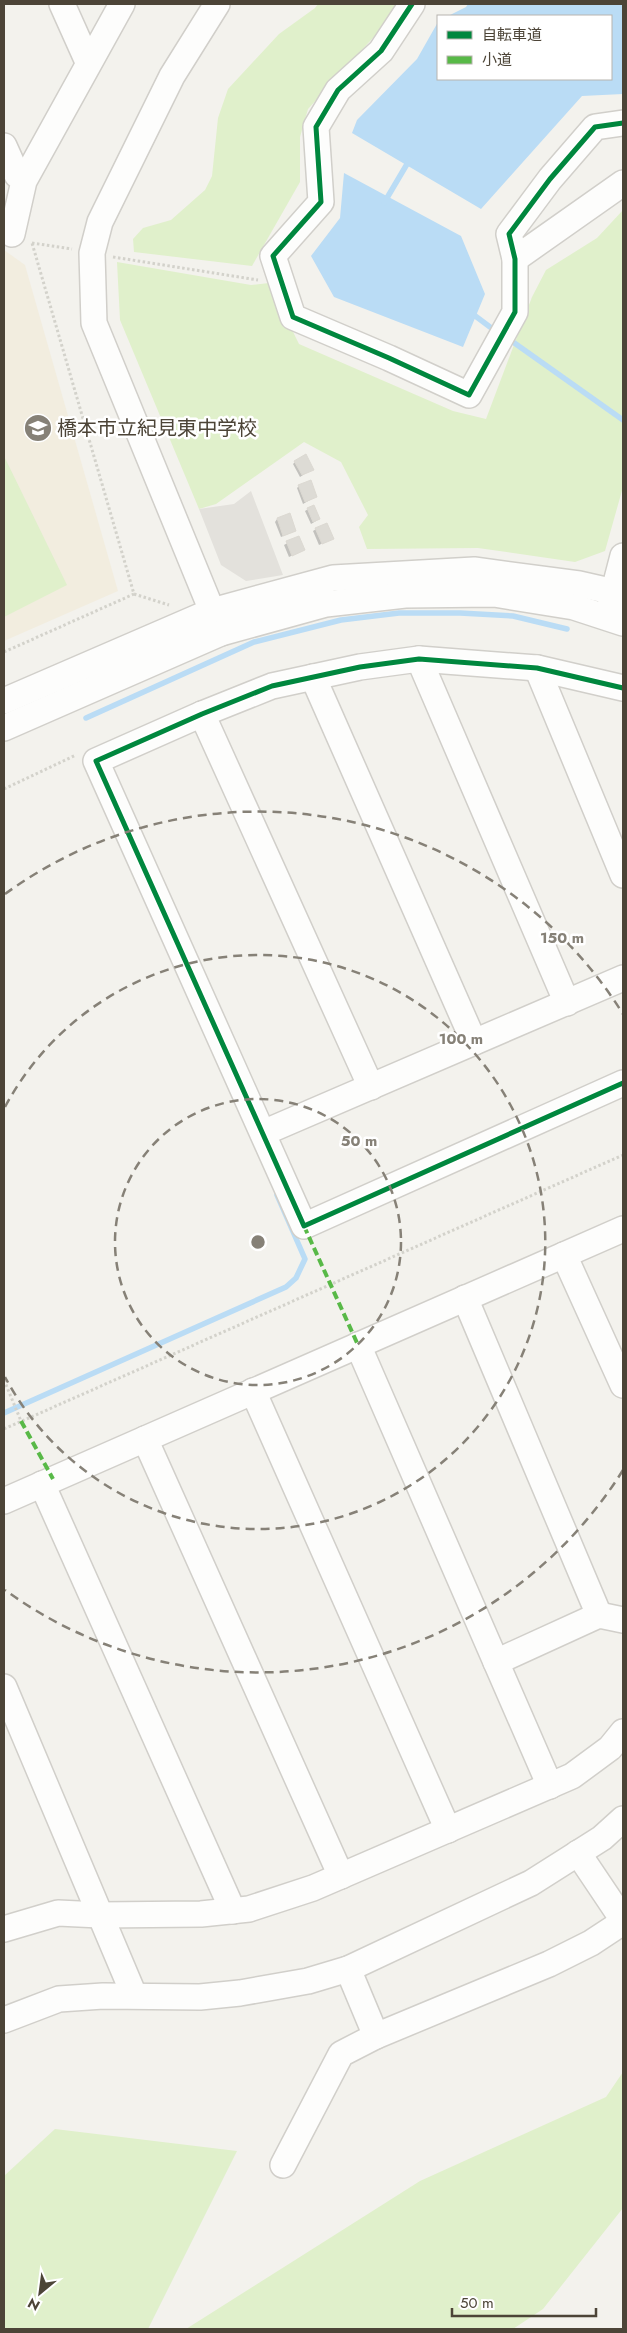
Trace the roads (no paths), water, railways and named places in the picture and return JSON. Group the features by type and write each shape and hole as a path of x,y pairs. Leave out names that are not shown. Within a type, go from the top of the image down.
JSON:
{"street":[{"path":"62,4 88,62"},
{"path":"22,238 24,181 88,62 122,4"},
{"path":"216,622 94,323 92,253 100,222 172,76 217,4"},
{"path":"412,4 381,51 338,90 316,127 321,202 273,256 278,277 293,317 469,395 515,312 515,259 508,234 550,179 595,127 623,123"},
{"path":"4,146 16,175"},
{"path":"515,259 623,183"},
{"path":"4,728 216,622 326,604 405,595 494,594 574,607 615,621 623,556"},
{"path":"4,700 333,578 474,570 618,592"},
{"path":"419,659 567,1003"},
{"path":"623,688 537,668 419,659 360,667 272,686 202,714 96,761 304,1226 623,1083"},
{"path":"537,668 623,875"},
{"path":"313,677 474,1042"},
{"path":"202,714 371,1087"},
{"path":"263,1133 623,978"},
{"path":"4,1501 623,1229"},
{"path":"564,1255 623,1385"},
{"path":"465,1298 599,1615"},
{"path":"358,1345 550,1786"},
{"path":"253,1391 448,1830"},
{"path":"145,1439 341,1876"},
{"path":"42,1484 233,1911"},
{"path":"496,1662 599,1615 623,1620"},
{"path":"4,1687 134,1996"},
{"path":"4,1929 58,1913 100,1915 201,1914 249,1909 313,1888 572,1776 610,1748 623,1732"},
{"path":"4,2020 59,1999 134,1996 200,1997 240,1993 308,1981 348,1969 531,1883 602,1838 623,1818"},
{"path":"283,2165 341,2054 376,2036 549,1964 591,1943 623,1921 578,1853"},
{"path":"348,1969 376,2036"}],"water":[{"path":"468,4 623,4 623,94 582,96 481,209 352,133 357,120 417,59 437,24 437,80 612,80 612,15 450,15 466,7"},
{"path":"344,173 461,236 485,294 463,347 334,297 311,256 340,218"}],"waterway":[{"path":"384,203 410,159"},
{"path":"470,312 490,327"},
{"path":"513,342 623,420"},
{"path":"86,718 254,642 341,620 399,613 460,613 513,616 567,629"},
{"path":"4,1413 286,1287 296,1278 305,1259 277,1195"}],"place":[{"name":"橋本市立紀見東中学校","path":"38,428"}]}
